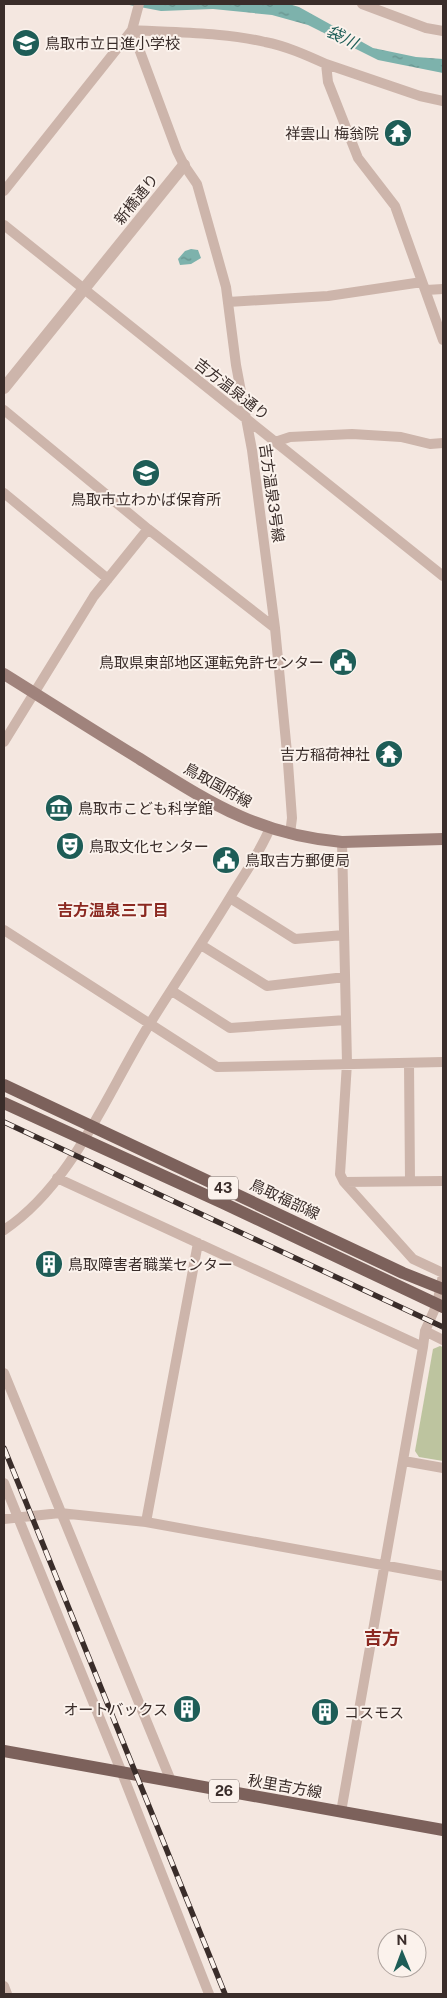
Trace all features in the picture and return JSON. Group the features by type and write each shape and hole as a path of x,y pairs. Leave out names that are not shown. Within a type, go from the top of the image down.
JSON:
{"main road":[{"name":"鳥取国府線","path":"4,674 215,804 240,817 290,834 342,842 443,839"},
{"name":"鳥取福部線","path":"4,1085 403,1273 442,1289"},
{"name":"鳥取福部線","path":"4,1103 440,1305"},
{"name":"秋里吉方線","path":"4,1751 443,1830"}],"street":[{"path":"4,191 132,27 139,4"},
{"path":"362,4 426,28 443,31"},
{"path":"132,27 265,42 420,96 443,101"},
{"path":"132,27 184,165"},
{"path":"326,64 328,82 358,158 395,206 443,340"},
{"name":"新橋通り","path":"4,388 184,165"},
{"name":"吉方温泉3号線","path":"184,165 198,184 226,288 245,419 252,450 275,628 288,763 292,818 290,834"},
{"name":"吉方温泉通り","path":"4,225 443,576"},
{"path":"228,302 328,296 424,286 443,289"},
{"path":"4,410 148,529 275,628"},
{"path":"275,442 290,437 376,434 430,444 443,443"},
{"path":"4,492 108,579"},
{"path":"4,742 94,596 148,529"},
{"path":"4,1230 31,1206 57,1178 84,1140 149,1025 264,843 270,828"},
{"path":"341,1812 404,1461 425,1332 440,1305 443,1274 414,1260 344,1182 340,1174 347,1063 342,842"},
{"path":"230,898 295,939 344,935"},
{"path":"4,930 217,1067 443,1062"},
{"path":"201,944 267,986 345,977"},
{"path":"172,991 230,1028 346,1020"},
{"path":"409,1063 410,1181"},
{"path":"57,1178 423,1347"},
{"path":"344,1182 443,1181"},
{"path":"146,1522 198,1244"},
{"path":"425,1332 443,1340"},
{"path":"4,1373 171,1781"},
{"path":"404,1461 443,1468"},
{"path":"4,1483 122,1773 209,1994"},
{"path":"4,1519 60,1513 146,1522 443,1576"},
{"path":"4,1986 7,1994"}],"green space":[{"path":"440,1346 443,1347 443,1461 419,1457 415,1451 433,1349"}],"water":[{"name":"袋川","path":"124,4 289,4 299,7 373,48 416,57 443,59 443,73 378,60 308,25 272,15 213,9 161,11"},
{"path":"191,249 198,250 201,258 191,264 180,265 178,259 185,251"}],"railway":[{"path":"4,1122 443,1327"},
{"path":"4,1448 225,1994"}],"place":[{"name":"鳥取市立日進小学校","path":"26,43"},
{"name":"祥雲山 梅翁院","path":"398,133"},
{"name":"鳥取市立わかば保育所","path":"146,473"},
{"name":"鳥取県東部地区運転免許センター","path":"343,662"},
{"name":"吉方稲荷神社","path":"389,754"},
{"name":"鳥取市こども科学館","path":"59,808"},
{"name":"鳥取文化センター","path":"70,846"},
{"name":"鳥取吉方郵便局","path":"226,860"},
{"name":"鳥取障害者職業センター","path":"49,1264"},
{"name":"オートバックス","path":"187,1709"},
{"name":"コスモス","path":"325,1712"}],"district":[{"name":"吉方温泉三丁目","path":"113,910"},
{"name":"吉方","path":"382,1637"}]}
